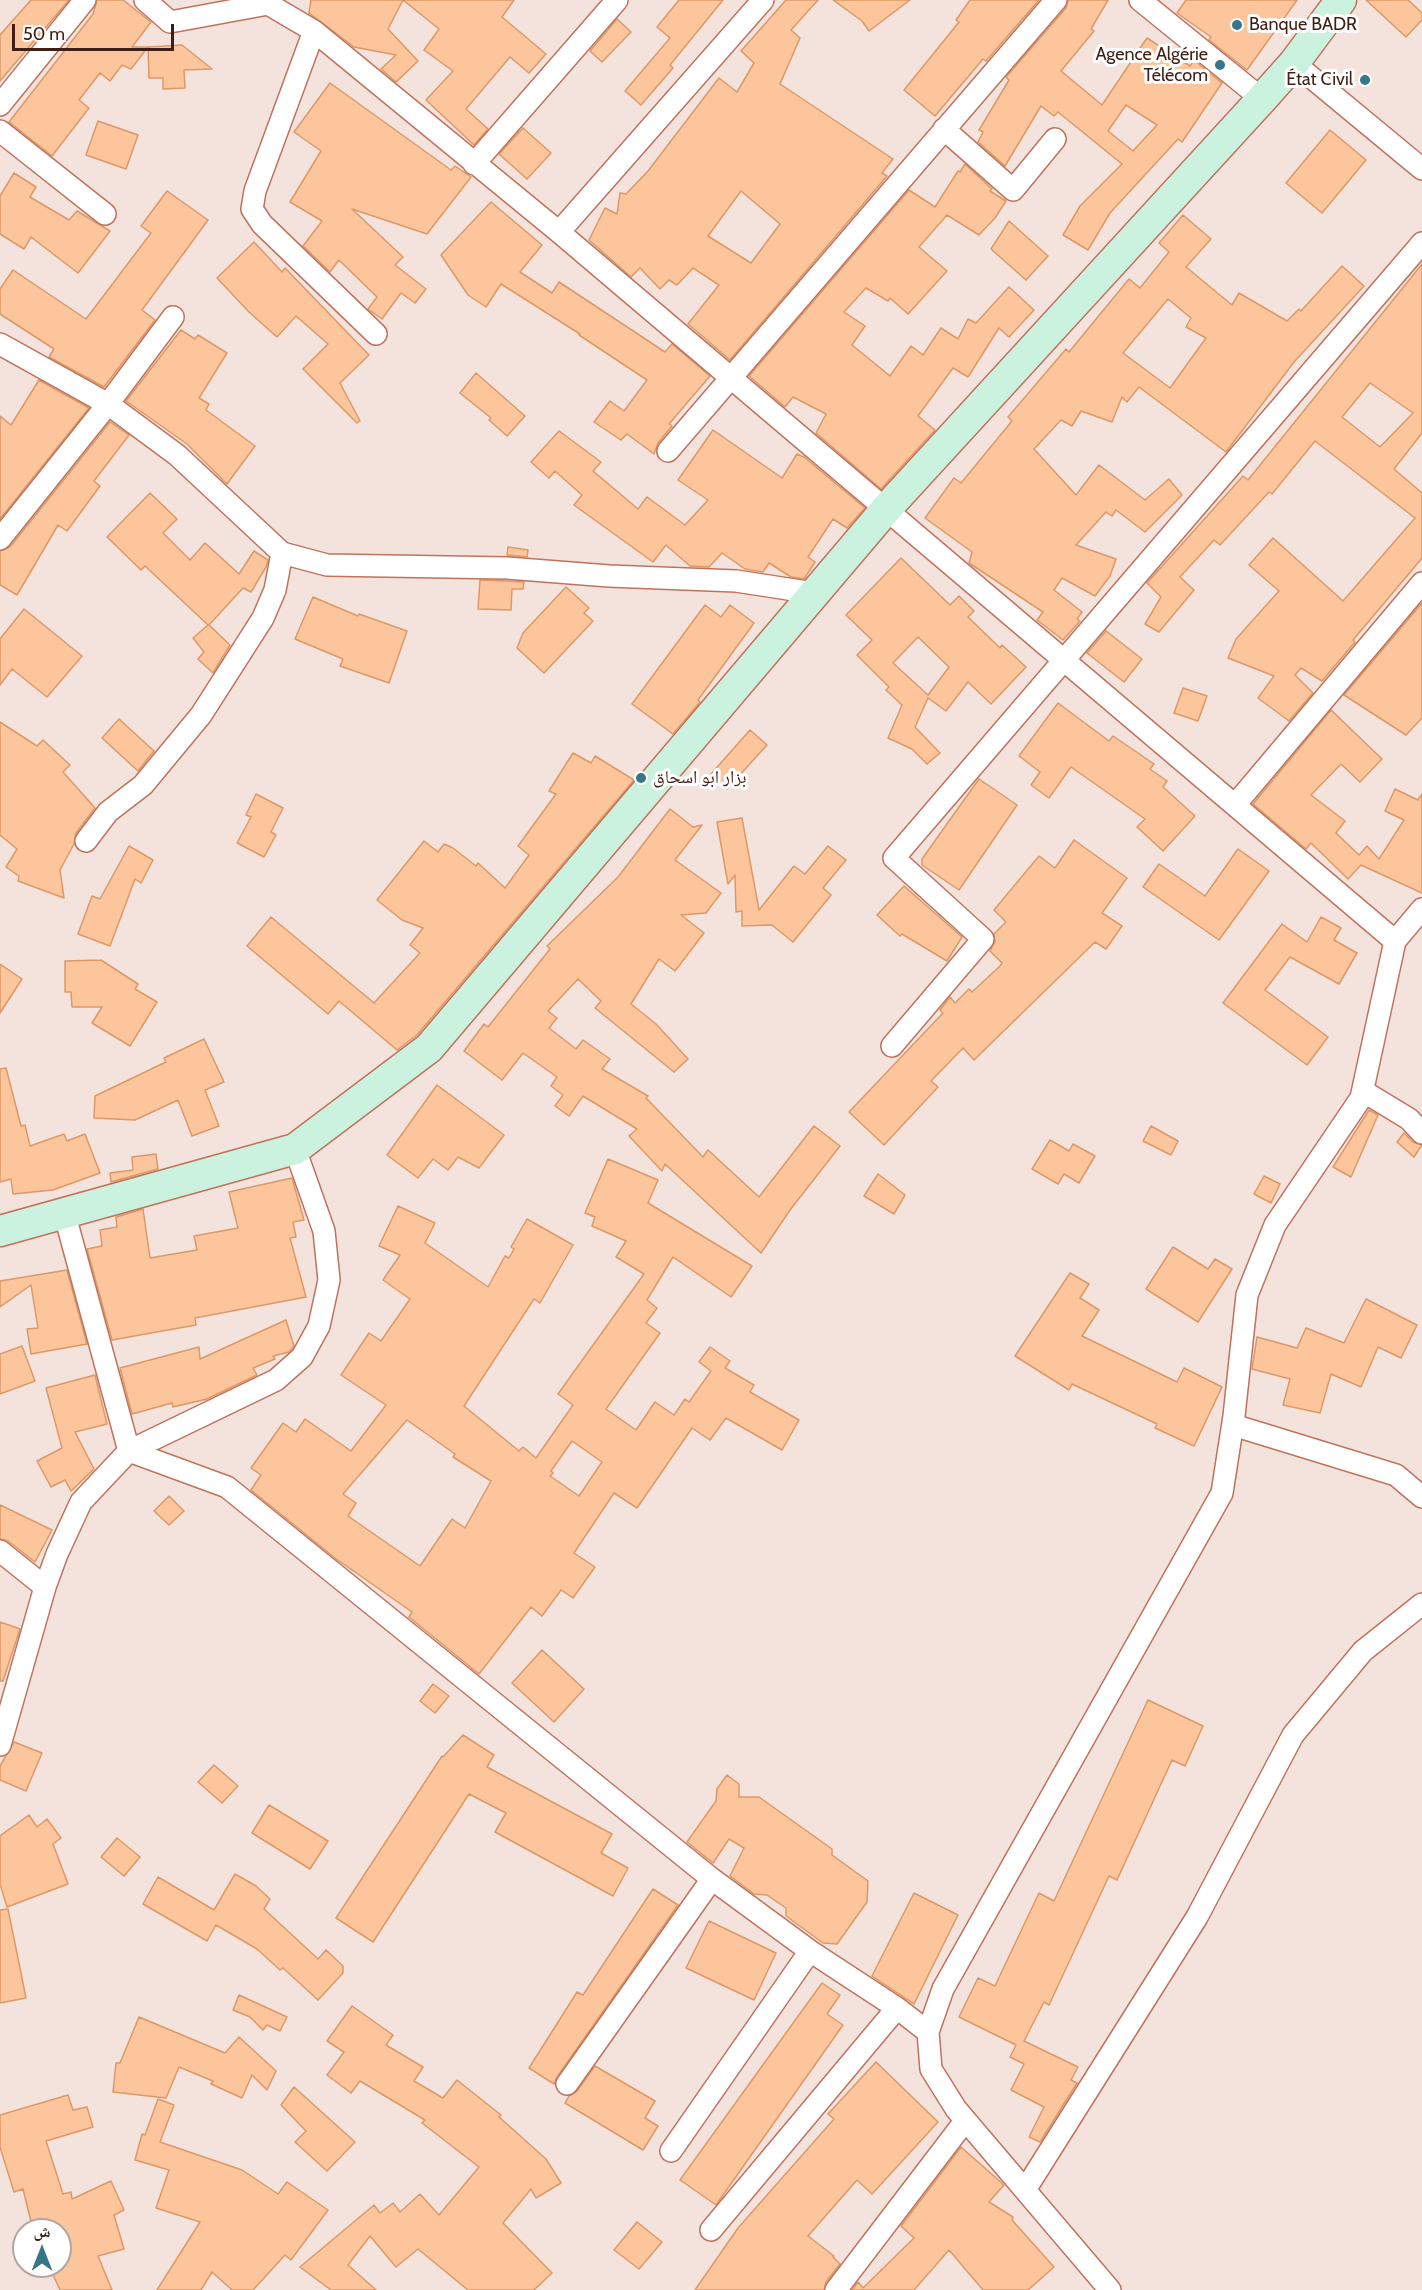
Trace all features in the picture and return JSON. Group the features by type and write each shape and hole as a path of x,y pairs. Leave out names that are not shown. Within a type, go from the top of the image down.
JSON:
{"street":[{"path":"0,105 85,0"},
{"path":"145,0 170,22 268,4 314,31 560,232 1395,941"},
{"path":"474,164 618,0"},
{"path":"560,232 763,0"},
{"path":"668,451 1056,0"},
{"path":"1140,0 1262,99"},
{"path":"0,1231 295,1149 429,1048 887,508 1262,99 1294,63 1341,0"},
{"path":"314,31 255,191 252,209 262,224 376,334"},
{"path":"1294,63 1422,170"},
{"path":"944,129 1013,190 1055,140"},
{"path":"0,131 105,214"},
{"path":"892,1046 983,939 894,858 1422,243"},
{"path":"0,539 108,404 173,317"},
{"path":"0,344 108,404 177,455 282,553 327,565 507,568 609,576 736,581 814,593"},
{"path":"86,841 108,812 142,785 201,715 263,618 275,590 282,553"},
{"path":"1235,805 1422,583"},
{"path":"1110,2290 965,2121 931,2069 928,2032 943,1989 1222,1493 1233,1425 1247,1295 1275,1225 1361,1098 1395,941 1422,909"},
{"path":"1363,1091 1409,1119 1422,1133"},
{"path":"0,1745 45,1587 57,1554 81,1502 129,1451 276,1380 302,1357 319,1326 329,1280 324,1231 295,1149"},
{"path":"64,1212 129,1451"},
{"path":"1233,1425 1396,1475 1422,1497"},
{"path":"129,1451 227,1487 712,1879 810,1951 897,2008 928,2032"},
{"path":"0,1551 45,1587"},
{"path":"1025,2190 1197,1917 1293,1735 1363,1651 1422,1604"},
{"path":"567,2084 712,1879"},
{"path":"671,2151 810,1951"},
{"path":"711,2230 897,2008"},
{"path":"836,2290 965,2121"}],"building":[{"path":"31,0 69,0 0,81 0,35"},
{"path":"97,0 123,0 151,22 132,47 148,47 131,69 122,65 110,81 100,73 79,100 89,108 52,156 9,122 93,14"},
{"path":"311,0 403,0 388,29 418,61 396,82 381,69 396,55 354,47 309,13"},
{"path":"403,0 514,0 502,17 546,54 529,73 510,57 466,109 488,129 474,145 426,100 453,71 424,50 439,29"},
{"path":"679,0 723,0 670,65 673,68 641,105 625,91 670,38 657,27"},
{"path":"786,0 818,0 791,30 800,38 780,84 893,159 882,173 887,176 730,360 688,324 719,285 693,268 677,285 669,280 660,289 640,268 631,277 589,240 605,208 617,214 620,193 626,194 648,171 719,78 737,92 754,63 741,51","holes":["741,191 780,224 751,263 708,236"]},
{"path":"833,0 910,0 869,31 862,21"},
{"path":"970,0 1039,0 986,61 983,59 935,116 904,90 959,22 956,20"},
{"path":"1068,0 1108,0 1091,29 1094,31 1061,71 1102,105 1147,38 1190,66 1194,60 1222,83 1182,142 1178,139 1110,213 1088,250 1063,235 1080,206 1122,164 1058,112 1054,116 1041,106 1005,166 978,142 983,132 979,130 1009,80 1006,77 1066,8","holes":["1126,105 1157,125 1133,151 1108,131"]},
{"name":"Banque BADR","path":"1186,0 1297,0 1247,70 1209,40 1211,37 1177,13"},
{"path":"1366,0 1408,0 1422,13 1422,20 1406,37"},
{"path":"617,19 631,32 602,62 590,51"},
{"path":"182,45 212,69 184,70 185,88 163,89 163,78 149,78 148,47"},
{"path":"330,83 451,170 455,166 471,177 427,234 352,209 403,257 395,265 426,289 415,303 401,293 382,319 368,309 377,297 339,260 330,272 303,246 322,221 290,202 321,151 294,132"},
{"path":"98,121 138,135 126,169 86,155"},
{"path":"523,128 551,153 527,179 499,154"},
{"path":"1330,130 1366,160 1322,213 1286,183"},
{"path":"965,164 992,189 990,191 1006,201 995,218 979,235 947,215 919,247 947,271 908,314 890,298 888,301 866,288 844,312 865,326 852,345 890,376 911,346 923,355 941,328 958,339 968,319 976,323 1009,287 1034,310 1009,337 999,328 968,377 953,368 918,416 935,430 881,489 816,433 826,414 793,397 785,407 749,376 909,190 935,207"},
{"path":"14,173 36,187 30,197 69,220 77,211 110,231 78,273 31,237 24,249 0,234 0,196"},
{"path":"167,191 208,220 142,310 155,320 104,387 49,357 54,349 0,314 0,289 13,270 86,319 151,233 141,226"},
{"path":"491,202 542,245 520,272 552,293 559,282 665,352 672,344 710,376 669,424 672,426 658,443 654,454 627,434 621,440 594,422 610,401 624,411 647,380 501,284 486,307 468,295 441,255"},
{"path":"1183,215 1211,239 1186,267 1232,305 1239,293 1287,321 1299,309 1301,311 1342,266 1364,286 1294,362 1226,452 1139,387 1127,402 1122,397 1112,422 1081,411 1072,426 1061,420 1034,449 1076,495 1099,465 1145,500 1169,479 1182,495 1145,532 1116,510 1112,516 1106,512 1076,545 1116,559 1110,576 1095,596 1062,578 1054,590 1082,612 1077,619 1080,621 1063,640 1037,620 1043,612 969,563 972,552 925,518 954,478 961,483 1012,421 1008,417 1066,349 1069,352 1129,279 1140,288 1169,252 1159,243","holes":["1168,299 1191,318 1186,327 1206,338 1170,388 1123,353"]},
{"path":"1009,221 1048,256 1026,280 991,249"},
{"path":"254,242 282,272 285,268 369,355 340,383 360,421 357,423 303,369 328,344 296,316 277,337 249,312 217,278"},
{"path":"1422,264 1422,433 1394,469 1422,493 1422,558 1353,640 1355,642 1322,681 1301,668 1295,675 1313,693 1289,721 1258,698 1274,676 1228,658 1236,639 1279,591 1249,565 1273,538 1343,601 1415,518 1315,441 1272,494 1269,492 1220,545 1214,540 1180,577 1194,590 1159,632 1145,624 1161,597 1147,583 1243,476 1248,480","holes":["1370,383 1413,413 1380,447 1342,417"]},
{"path":"181,330 195,339 198,335 227,353 199,398 209,404 206,410 255,446 227,484 187,444 126,401"},
{"path":"476,373 525,416 507,436 489,420 491,418 460,393"},
{"path":"39,380 89,408 0,519 0,416 11,425"},
{"path":"110,422 129,435 94,481 100,486 67,531 58,525 17,595 0,585 0,551 10,547"},
{"path":"713,430 782,478 797,454 804,457 865,508 847,528 833,519 808,557 815,562 804,579 791,577 769,563 763,572 745,569 722,553 709,567 690,566 666,545 653,562 574,505 582,495 555,471 549,478 531,462 559,431 601,462 593,471 638,509 647,497 685,525 708,500 678,480"},
{"path":"150,493 177,519 163,533 190,560 205,543 239,574 254,551 268,560 251,592 243,588 209,625 230,645 213,673 198,659 204,652 193,638 208,625 145,566 141,570 107,537"},
{"path":"508,547 528,550 527,557 507,555"},
{"path":"901,558 950,605 959,596 974,611 968,617 1000,648 1002,645 1026,667 991,704 968,682 946,711 928,698 915,727 940,753 927,764 912,749 888,738 902,705 886,690 889,687 857,655 872,640 846,615","holes":["918,637 949,667 928,695 893,663"]},
{"path":"480,580 524,582 523,589 512,589 511,610 478,609"},
{"path":"566,587 589,608 584,613 593,621 544,673 517,648 523,633"},
{"path":"313,597 358,616 359,614 407,631 389,683 340,666 343,659 295,639"},
{"path":"1422,603 1422,718 1406,735 1344,695"},
{"path":"705,605 721,617 730,605 754,623 698,700 700,702 673,734 632,704"},
{"path":"24,609 82,656 47,697 12,669 0,685 0,639"},
{"path":"1106,631 1142,659 1124,682 1087,653"},
{"path":"1183,688 1207,696 1198,721 1174,713"},
{"path":"1058,703 1109,741 1113,736 1154,764 1150,769 1167,781 1163,787 1195,816 1163,851 1137,827 1145,819 1071,767 1049,798 1031,785 1040,772 1019,756"},
{"path":"1331,710 1382,759 1360,782 1341,764 1311,795 1345,821 1336,833 1359,855 1367,846 1379,859 1404,820 1385,811 1395,789 1418,800 1422,794 1422,893 1361,865 1348,879 1311,843 1306,849 1253,804"},
{"path":"119,719 154,751 138,771 102,738"},
{"path":"0,722 37,746 43,740 70,765 63,772 95,808 76,833 74,844 60,870 64,898 18,881 19,876 6,867 17,849 0,835"},
{"path":"750,730 767,745 727,789 711,774"},
{"path":"573,753 591,763 595,756 634,780 417,1035 397,1050 339,1001 328,1014 247,946 271,917 374,1003 420,953 410,945 423,928 402,920 377,900 424,841 438,852 444,844 453,848 476,866 478,863 505,888 529,855 518,846 556,794 549,791"},
{"path":"979,779 1017,805 959,890 922,865 922,859"},
{"path":"256,794 283,808 271,832 276,835 264,857 237,843 251,817 246,815"},
{"path":"670,809 693,827 702,825 675,860 721,893 706,913 681,915 704,933 675,971 659,959 631,1004 656,1024 688,1059 674,1072 595,1008 601,1001 578,979 548,1011 557,1018 549,1028 576,1049 583,1040 610,1059 602,1069 648,1096 646,1098 703,1157 708,1150 759,1197 814,1126 840,1146 790,1210 761,1253 665,1164 662,1171 629,1136 637,1129 583,1096 569,1116 555,1106 563,1095 551,1086 557,1077 523,1053 502,1080 464,1051 484,1024 488,1027 550,949 547,946 618,877"},
{"path":"742,818 759,910 794,866 805,874 828,846 846,860 823,888 831,895 793,942 772,925 742,926 742,911 736,912 735,875 728,884 717,822"},
{"path":"1074,840 1127,878 1102,913 1122,926 1106,949 1095,942 974,1060 963,1048 931,1081 938,1087 884,1145 849,1112 943,1013 940,1010 950,997 955,1003 969,989 972,992 1000,966 1002,963 990,951 995,942 994,934 1006,922 994,910 1039,856 1055,868"},
{"path":"129,846 153,860 141,883 135,879 110,946 78,934 92,896 100,899"},
{"path":"1238,849 1269,871 1219,940 1143,887 1159,864 1205,896"},
{"path":"904,886 962,937 947,961 902,934 900,936 877,915"},
{"path":"1321,917 1341,928 1334,940 1357,953 1339,984 1290,957 1265,990 1328,1037 1307,1065 1223,1003 1282,924 1307,942"},
{"path":"101,960 138,984 135,989 157,1002 130,1046 92,1023 102,1007 72,1007 71,992 65,992 65,961"},
{"path":"0,964 22,979 0,1013"},
{"path":"204,1039 224,1082 205,1090 219,1126 192,1136 178,1100 135,1120 94,1118 95,1096 166,1062 164,1058"},
{"path":"6,1068 21,1126 25,1125 30,1146 64,1134 67,1141 85,1134 100,1173 53,1190 13,1194 11,1179 0,1182 0,1069"},
{"path":"437,1085 504,1135 479,1168 458,1157 448,1170 433,1159 418,1178 387,1155"},
{"path":"1369,1110 1378,1115 1351,1177 1333,1167"},
{"path":"1151,1126 1178,1141 1171,1155 1143,1141"},
{"path":"1404,1133 1413,1142 1422,1145 1414,1157 1397,1142"},
{"path":"1050,1140 1069,1151 1073,1144 1095,1156 1079,1183 1064,1174 1058,1184 1032,1169"},
{"path":"156,1154 158,1169 111,1182 110,1173 133,1170 132,1157"},
{"path":"608,1159 658,1180 648,1203 752,1266 731,1297 673,1257 647,1300 657,1308 646,1323 660,1333 606,1409 636,1430 655,1402 674,1415 685,1399 689,1402 711,1371 699,1362 710,1347 730,1361 725,1368 754,1385 750,1392 799,1420 782,1450 726,1418 710,1440 692,1428 637,1508 614,1493 574,1553 595,1567 573,1598 561,1590 542,1616 531,1607 479,1674 409,1617 412,1612 335,1558 251,1490 261,1475 251,1468 283,1423 296,1432 305,1419 351,1451 386,1405 341,1375 369,1333 381,1341 410,1299 383,1280 400,1255 379,1246 398,1206 435,1223 425,1243 488,1287 505,1256 509,1258 514,1249 511,1247 527,1219 573,1245 540,1303 534,1299 464,1406 519,1451 523,1447 536,1458 573,1405 558,1394 644,1274 616,1257 626,1241 592,1226 595,1217 585,1213","holes":["407,1420 455,1454 453,1457 491,1481 465,1528 452,1519 420,1566 348,1516 356,1503 343,1494","572,1441 602,1462 579,1496 550,1476 553,1473 551,1471"]},
{"path":"878,1174 905,1195 894,1214 864,1196"},
{"path":"1264,1176 1280,1184 1271,1203 1254,1194"},
{"path":"292,1178 304,1220 293,1222 296,1237 290,1238 306,1297 195,1318 196,1325 112,1340 87,1249 102,1246 100,1230 117,1227 116,1217 143,1209 150,1258 197,1250 194,1236 238,1228 229,1192"},
{"path":"1173,1247 1208,1269 1215,1259 1232,1269 1198,1322 1146,1289"},
{"path":"67,1270 87,1344 31,1354 27,1329 38,1328 31,1285 0,1307 0,1281"},
{"path":"1070,1273 1089,1284 1080,1298 1099,1310 1082,1336 1177,1382 1184,1368 1222,1387 1194,1446 1155,1428 1157,1424 1072,1384 1069,1390 1015,1356"},
{"path":"1366,1299 1417,1325 1401,1358 1378,1347 1361,1387 1331,1374 1320,1413 1283,1405 1290,1379 1252,1369 1257,1337 1297,1348 1306,1328 1344,1343"},
{"path":"286,1320 294,1346 289,1352 273,1356 275,1359 253,1368 257,1375 207,1399 173,1407 172,1403 132,1414 120,1368 199,1347 200,1359"},
{"path":"22,1346 35,1381 0,1394 0,1354"},
{"path":"95,1375 107,1424 75,1432 94,1469 71,1491 65,1480 51,1487 37,1461 62,1448 46,1388"},
{"path":"169,1496 184,1511 169,1525 154,1511"},
{"path":"0,1505 52,1530 35,1562 8,1541 0,1539"},
{"path":"0,1622 20,1629 3,1681 0,1681"},
{"path":"542,1650 584,1689 554,1722 512,1683"},
{"path":"433,1684 449,1696 435,1713 420,1701"},
{"path":"1148,1700 1203,1726 1185,1766 1172,1760 1117,1880 1109,1876 1049,2005 1044,2002 1024,2041 1078,2067 1071,2080 1077,2083 1040,2142 1029,2137 1044,2107 1011,2090 1024,2064 1010,2057 1016,2045 959,2017 978,1978 995,1986 1039,1893 1054,1901"},
{"path":"463,1735 494,1755 487,1767 612,1834 601,1853 628,1868 613,1896 495,1832 506,1813 469,1794 373,1942 336,1918 442,1756"},
{"path":"14,1742 42,1753 26,1791 0,1780 0,1766"},
{"path":"214,1765 238,1786 222,1803 198,1782"},
{"path":"727,1775 739,1784 739,1797 759,1797 832,1849 832,1855 868,1881 867,1902 837,1944 823,1943 786,1916 786,1908 767,1895 754,1894 730,1876 744,1848 729,1839 713,1863 687,1842 716,1801 717,1789"},
{"path":"269,1805 328,1841 310,1869 252,1833"},
{"path":"29,1815 37,1827 47,1819 61,1838 53,1844 68,1884 7,1907 0,1884 0,1836"},
{"path":"117,1838 140,1857 124,1876 101,1857"},
{"path":"235,1874 256,1886 270,1899 264,1909 318,1959 326,1950 343,1966 343,1973 318,2000 283,1968 280,1970 257,1949 216,1925 207,1941 143,1904 158,1877 214,1910"},
{"path":"653,1889 678,1905 554,2084 529,2068 577,1992 583,1995"},
{"path":"914,1893 958,1915 914,2004 872,1976"},
{"path":"8,1909 26,1998 0,2003 0,1910"},
{"path":"709,1921 776,1953 754,2000 686,1968"},
{"path":"822,1983 840,1995 827,2014 843,2025 716,2205 680,2180"},
{"path":"239,1995 287,2017 280,2031 267,2025 263,2030 250,2017 233,2010"},
{"path":"352,2006 393,2035 386,2045 423,2067 414,2081 443,2098 457,2080 501,2115 499,2117 546,2159 561,2183 536,2198 531,2189 503,2223 552,2273 534,2290 468,2290 418,2249 396,2267 370,2236 348,2265 376,2290 331,2290 300,2267 374,2205 380,2213 393,2203 400,2212 420,2194 439,2215 479,2167 422,2123 425,2120 360,2081 351,2093 327,2075 344,2052 327,2041"},
{"path":"139,2017 225,2053 239,2037 276,2071 267,2090 252,2075 242,2098 211,2084 213,2081 179,2067 166,2098 113,2092 116,2063 120,2063"},
{"path":"876,2062 938,2122 872,2194 857,2180 808,2236 834,2256 840,2264 826,2282 824,2290 695,2290 738,2228 834,2119 828,2114"},
{"path":"595,2066 655,2101 645,2118 658,2126 643,2150 565,2103"},
{"path":"294,2087 355,2142 327,2171 295,2142 306,2131 281,2105"},
{"path":"68,2095 73,2110 87,2107 93,2127 46,2141 63,2194 71,2192 72,2199 111,2181 124,2210 114,2215 124,2249 98,2256 112,2290 60,2290 54,2278 72,2278 72,2218 30,2218 23,2189 14,2192 0,2147 0,2115"},
{"path":"158,2099 174,2105 160,2142 242,2170 278,2194 287,2182 328,2210 291,2260 285,2255 253,2290 232,2290 212,2272 201,2290 157,2290 200,2222 156,2208 169,2170 135,2160 142,2134 145,2135"},
{"path":"961,2147 1004,2185 989,2202 1013,2217 1012,2220 1054,2267 1028,2290 983,2290 949,2250 914,2290 852,2290 858,2282 863,2288 914,2238 901,2226"},
{"path":"637,2222 662,2242 639,2269 614,2250"}],"place":[{"name":"Banque BADR","path":"1237,25"},
{"name":"Agence Algérie Télécom","path":"1220,65"},
{"name":"État Civil","path":"1365,80"},
{"name":"بزار ابو اسحاق","path":"641,778"}]}
